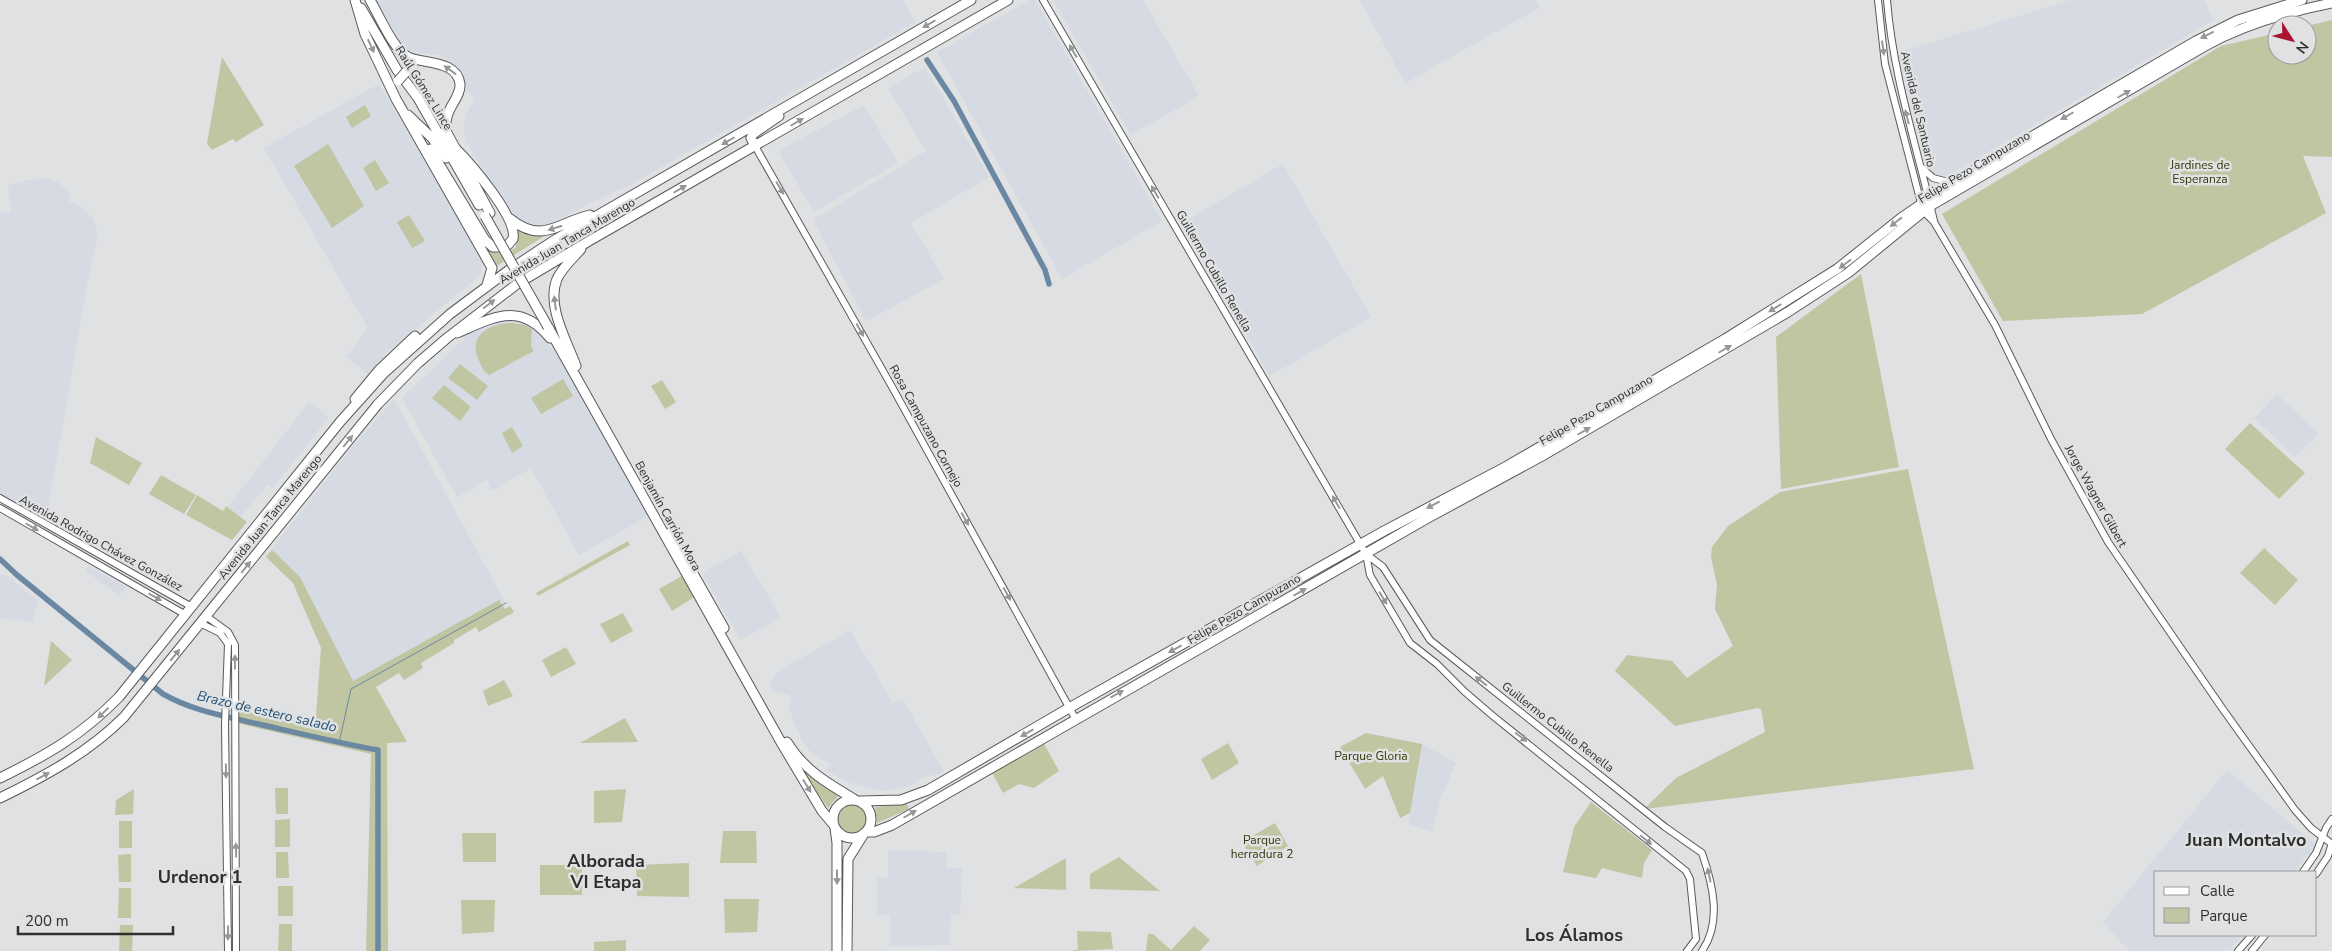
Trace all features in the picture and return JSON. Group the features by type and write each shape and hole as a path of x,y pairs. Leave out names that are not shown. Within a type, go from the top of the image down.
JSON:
{"main road":[{"path":"356,0 365,34 397,102 489,263 492,273 483,288"},
{"name":"Raúl Gómez Lince","path":"356,0 397,70 418,98 488,215"},
{"name":"Raúl Gómez Lince","path":"370,0 398,49 409,57 437,63 453,71 459,80 459,91 446,119 446,125 448,137 455,148 476,195"},
{"name":"Avenida Juan Tanca Marengo","path":"0,778 50,752 82,731 106,710 136,677 340,422 406,351 483,288 601,213 971,0"},
{"name":"Avenida Juan Tanca Marengo","path":"0,798 64,764 95,744 124,718 373,410 418,363 447,338 517,284 589,240 1008,0"},
{"name":"Felipe Pezo Campuzano","path":"865,833 874,832 892,825 1061,726 1258,617 1540,452 1828,288 1952,183 2196,41 2238,20 2302,0"},
{"name":"Felipe Pezo Campuzano","path":"1926,205 2224,36 2265,19 2332,3"},
{"path":"427,61 412,65 403,72 398,81 397,102 423,136 485,240 493,247 506,246 513,239 514,231 507,216 475,169 455,148"},
{"path":"755,146 751,138 753,134 798,100"},
{"path":"406,114 432,138 476,195"},
{"path":"475,169 476,195"},
{"path":"507,216 525,229 544,231 584,216 601,213"},
{"name":"Benjamín Carrión Mora","path":"488,215 782,744 822,811 834,826"},
{"path":"573,366 556,308 555,289 558,278 563,270 589,240"},
{"path":"447,338 487,320 504,315 519,315 538,326 549,336 573,366"},
{"name":"Benjamín Carrión Mora","path":"573,366 793,752 819,778 858,800"},
{"name":"Felipe Pezo Campuzano","path":"858,800 901,800 928,790 1360,544 1540,452"},
{"path":"1055,716 1062,721 1061,726"},
{"path":"837,951 837,843 832,818 837,806 848,800 858,800 869,810 871,815 869,827 848,859 847,951"},
{"path":"834,826 848,838 865,833"}],"street":[{"name":"Guillermo Cubillo Renella","path":"1043,0 1366,554 1370,575 1410,643 1493,716 1686,871 1690,879 1696,939 1687,951"},
{"name":"Avenida del Santuario","path":"1878,0 1885,64 1926,205"},
{"name":"Avenida del Santuario","path":"1887,0 1890,36 1899,84 1919,165 1926,205"},
{"name":"Rosa Campuzano Cornejo","path":"755,146 900,400 1075,718"},
{"path":"1919,165 1933,178 1952,183"},
{"name":"Jorge Wagner Gilbert","path":"1926,205 1998,332 2051,439 2108,542 2276,784 2302,818 2332,844"},
{"name":"Avenida Rodrigo Chávez González","path":"0,498 189,611"},
{"name":"Avenida Rodrigo Chávez González","path":"0,508 189,611"},
{"name":"Guillermo Cubillo Renella","path":"1366,554 1383,567 1430,640 1665,827 1702,853 1713,896 1714,923 1710,939 1702,951"},
{"path":"203,620 228,632 234,641 236,951"},
{"path":"203,620 220,634 228,644 225,722 228,951"},
{"path":"2305,871 2316,853 2332,819"},
{"path":"2317,872 2328,856 2332,844"},
{"path":"2238,951 2251,936"},
{"path":"2252,951 2264,936"}],"shaded area":[{"path":"374,0 903,0 915,22 628,186 550,224 536,227 524,225 509,215 466,141 463,128 466,114 475,99 466,89 464,78 459,68 439,55 411,52 404,48"},
{"path":"1030,0 1035,0 1162,221 1062,279 937,52"},
{"path":"1053,0 1143,0 1199,96 1131,135"},
{"path":"1360,0 1536,0 1540,7 1405,83"},
{"path":"2071,0 2204,0 2214,20 1945,177 1935,177 1926,163 1897,53"},
{"path":"925,67 989,177 911,223 944,279 866,321 813,220 926,151 888,88"},
{"path":"379,84 483,262 481,274 384,355 379,346 384,357 368,374 346,357 368,328 264,148"},
{"path":"862,106 865,107 898,163 814,212 779,152"},
{"path":"1283,164 1371,317 1270,376 1182,223"},
{"path":"47,178 58,182 70,193 68,201 82,207 93,218 98,234 88,280 46,520 0,493 0,215 1,211 11,213 8,186 23,181"},
{"path":"500,319 514,319 525,322 543,337 568,369 651,514 579,555 531,468 492,491 487,480 457,497 402,398 473,330"},
{"path":"2277,394 2319,434 2295,457 2254,418"},
{"path":"394,399 505,602 354,683 296,583 266,556 354,445"},
{"path":"309,402 329,417 273,488 268,484 240,517 228,507"},
{"path":"741,551 781,617 741,640 702,573"},
{"path":"89,566 126,587 120,595 85,571"},
{"path":"0,574 5,575 38,600 32,622 0,618"},
{"path":"850,630 893,703 902,698 944,772 918,779 912,785 904,788 881,791 847,782 826,770 830,764 809,750 802,741 788,705 792,702 789,695 773,691 770,685 771,680 775,676 774,674"},
{"path":"1422,744 1456,763 1441,796 1432,832 1408,824"},
{"path":"2227,770 2315,844 2296,871 2154,871 2154,936 2242,936 2229,951 2129,951 2103,922"},
{"path":"888,850 947,852 946,868 962,868 960,915 951,915 949,945 890,946 890,915 877,915 877,878 888,878"}],"green space":[{"name":"Jardines de Esperanza","path":"2332,20 2332,157 2303,156 2326,213 2142,314 2003,321 1942,214 2221,46 2267,35 2267,65 2317,65 2317,24"},
{"path":"222,57 264,125 236,142 233,139 212,150 207,144"},
{"path":"365,105 371,116 352,128 346,117"},
{"path":"328,144 364,206 332,228 294,166"},
{"path":"375,160 389,183 376,191 363,168"},
{"path":"409,215 425,241 412,248 397,222"},
{"path":"517,229 537,236 546,235 495,267 481,241 493,252 506,253 516,247"},
{"path":"1861,274 1899,467 1781,489 1776,337"},
{"path":"512,323 525,325 532,329 531,347 534,351 489,375 482,368 476,354 478,339 488,329"},
{"path":"460,364 488,386 477,400 448,378"},
{"path":"563,379 573,396 541,414 531,398"},
{"path":"662,380 676,402 665,409 651,386"},
{"path":"444,385 471,407 460,421 432,398"},
{"path":"2250,423 2305,473 2279,499 2225,449"},
{"path":"512,427 523,446 512,453 502,433"},
{"path":"96,437 142,463 129,485 90,463"},
{"path":"1908,469 1974,769 1644,809 1676,778 1765,732 1761,709 1757,708 1675,726 1615,671 1627,655 1672,661 1687,678 1733,646 1715,609 1717,584 1711,557 1712,547 1728,526 1780,492"},
{"path":"161,475 196,495 184,514 149,494"},
{"path":"197,495 223,511 226,506 247,522 232,540 186,515"},
{"path":"628,541 630,545 538,596 536,593"},
{"path":"2264,548 2298,580 2275,605 2240,573"},
{"path":"272,550 300,577 353,681 499,600 505,609 510,606 514,612 479,632 476,627 454,640 454,643 421,663 423,668 404,680 399,673 376,687 407,742 387,743 388,951 366,951 371,754 236,723 237,709 315,729 321,648 293,583 266,557"},
{"path":"685,574 696,596 672,611 659,589"},
{"path":"623,613 633,631 611,643 600,624"},
{"path":"51,641 72,660 44,686"},
{"path":"566,647 576,664 551,677 542,660"},
{"path":"504,680 513,696 488,706 483,691"},
{"path":"625,718 638,742 580,743"},
{"name":"Parque Gloria","path":"1366,733 1422,744 1410,813 1400,818 1383,776 1365,789 1340,747"},
{"path":"1043,742 1059,771 1034,788 1019,784 1003,793 992,773"},
{"path":"1228,743 1239,763 1212,780 1201,759"},
{"path":"802,768 840,794 828,808 801,770"},
{"path":"275,788 288,788 288,814 276,814"},
{"path":"134,789 133,814 115,815 116,800"},
{"path":"626,789 622,822 594,823 594,791"},
{"path":"1591,802 1652,850 1644,863 1642,878 1602,868 1596,878 1563,872 1574,827"},
{"path":"852,804 863,808 867,819 863,830 852,834 841,830 837,819 841,808"},
{"path":"907,804 909,809 877,823 875,807"},
{"path":"290,819 290,847 275,847 275,820"},
{"path":"119,821 132,821 132,848 119,848"},
{"name":"Parque herradura 2","path":"1275,823 1288,846 1257,866 1242,842"},
{"path":"723,831 756,831 757,863 720,863"},
{"path":"462,833 496,833 496,862 463,862"},
{"path":"276,852 288,852 289,878 276,878"},
{"path":"131,854 131,882 119,882 118,855"},
{"path":"1119,857 1160,891 1090,889 1090,874"},
{"path":"1066,858 1066,890 1014,888"},
{"path":"689,863 689,897 637,896 636,865"},
{"path":"540,865 582,865 582,895 540,895"},
{"path":"278,886 293,886 293,916 278,916"},
{"path":"119,888 131,888 131,918 118,918"},
{"path":"724,899 759,899 757,932 725,933"},
{"path":"461,900 495,900 494,932 462,934"},
{"path":"279,924 292,924 292,951 278,951"},
{"path":"120,925 133,925 132,951 119,951"},
{"path":"1194,926 1210,940 1200,951 1146,951 1148,934 1153,934 1171,950"},
{"path":"1077,931 1111,932 1113,949 1071,951 1078,949"},
{"path":"626,940 626,951 594,951 594,942"}],"waterway":[{"path":"927,60 954,101 1045,270 1049,284"},
{"name":"Brazo de estero salado","path":"0,559 163,694 174,700 221,715 378,750 378,951"},
{"path":"339,743 351,689 506,603"}],"district":[{"name":"Juan Montalvo","path":"2246,840"},
{"name":"Alborada VI Etapa","path":"606,871"},
{"name":"Urdenor 1","path":"200,877"},
{"name":"Los Álamos","path":"1574,935"}]}
